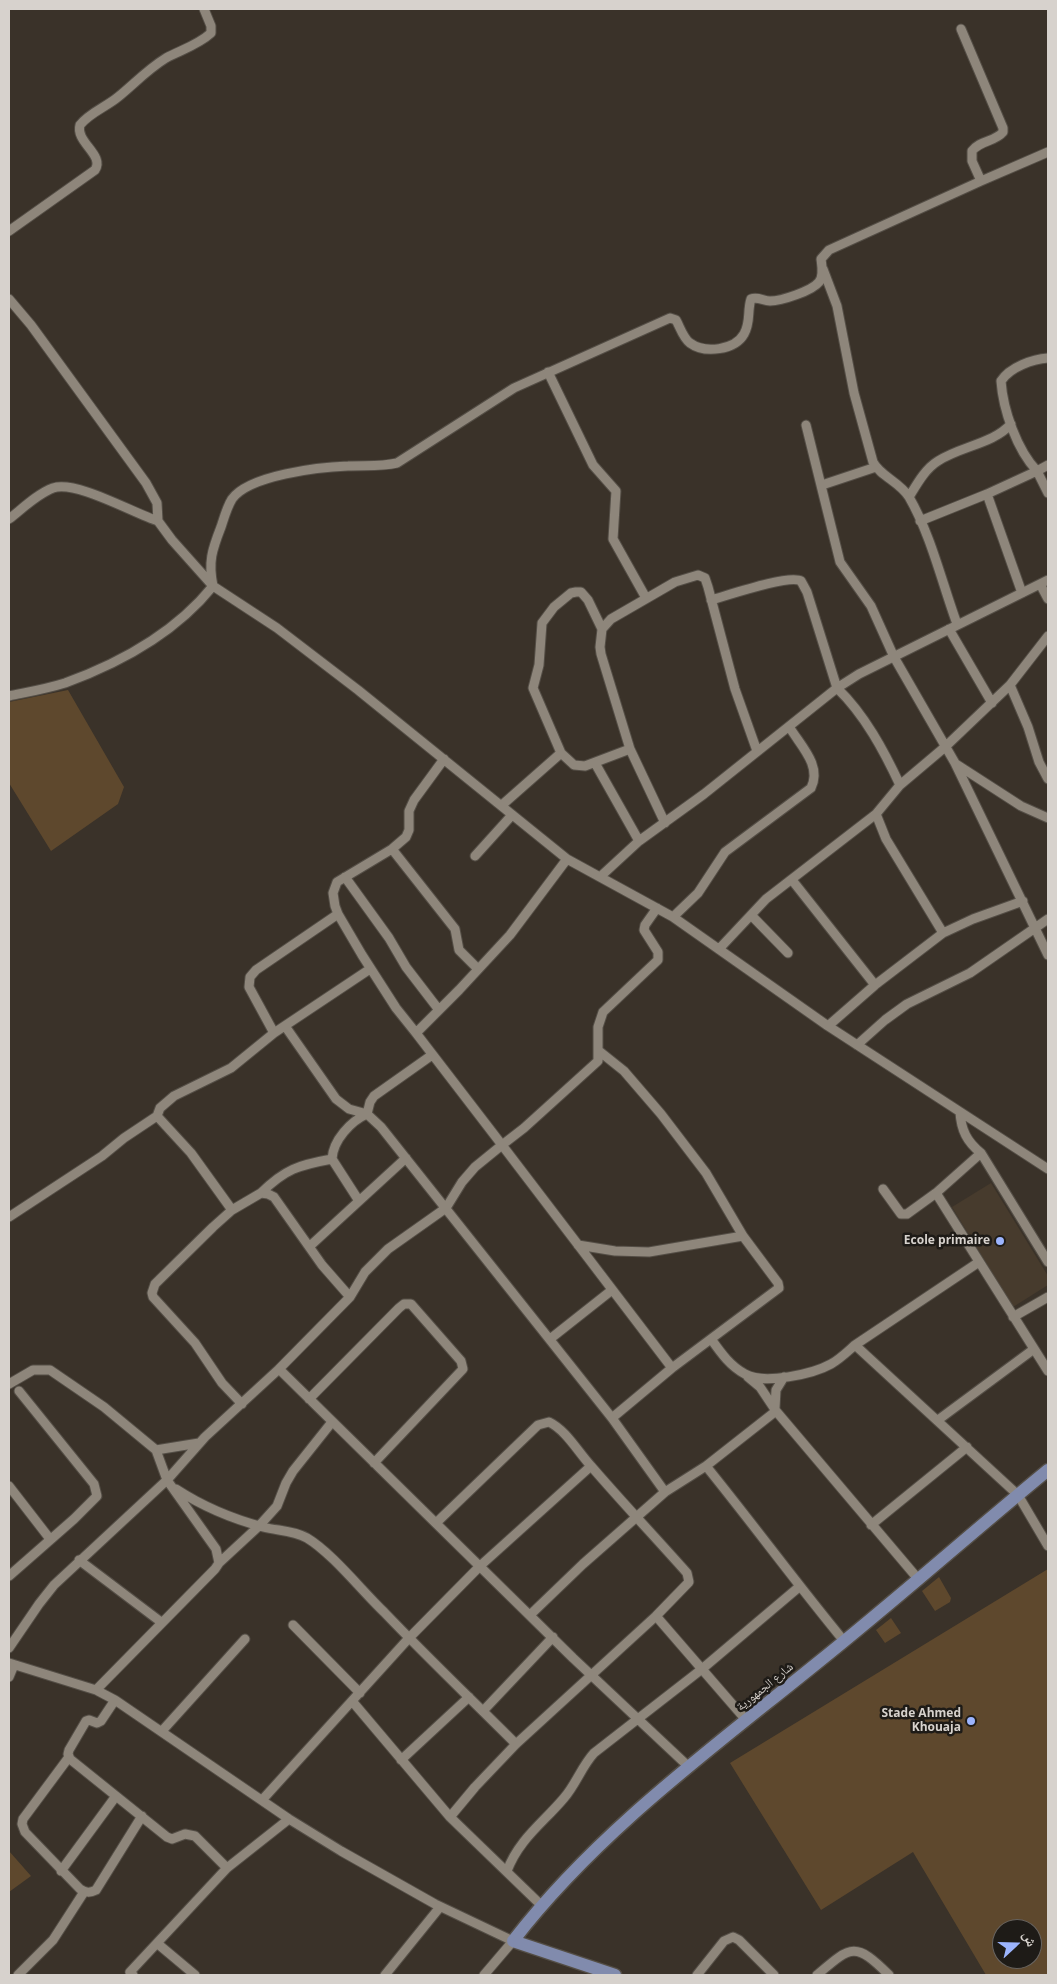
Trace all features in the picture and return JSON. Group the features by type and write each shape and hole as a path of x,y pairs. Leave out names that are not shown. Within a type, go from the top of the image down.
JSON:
{"main road":[{"name":"شارع الجمهورية","path":"512,1941 541,1905 617,1830 689,1767 919,1580 1048,1470"},
{"path":"531,1917 530,1934 540,1951"},
{"path":"512,1941 615,1975"}],"street":[{"path":"9,231 98,167 97,161 80,135 80,125 85,119 121,95 144,73 166,58 201,41 211,33 211,26 204,9"},
{"path":"961,29 1003,128 1000,136 978,145 972,151 972,162 981,181"},
{"path":"9,696 65,683 96,670 153,641 175,625 204,598 213,586 210,558 229,506 239,491 248,486 278,476 319,468 383,466 397,463 514,388 672,318 676,320 691,343 705,349 724,347 736,342 744,335 748,323 751,299 775,301 809,289 818,283 821,276 822,257 833,248 1048,152"},
{"path":"822,266 837,306 854,393 871,455 876,467 897,483 909,497 920,521 953,627 992,703"},
{"path":"9,298 31,325 146,483 157,503 158,521"},
{"path":"1048,358 1026,363 1006,375 1001,381 1011,424 1026,457 1037,471 1048,493"},
{"path":"548,372 593,465 616,490 614,539 646,598"},
{"path":"909,497 927,471 938,461 952,453 1000,435 1011,424"},
{"path":"806,425 840,562 870,606 894,657 955,763 1048,955"},
{"path":"920,521 987,494 1048,465"},
{"path":"822,485 876,467"},
{"path":"9,519 44,493 62,486 96,496 158,521 172,540 213,586 277,628 358,690 567,859 601,876 672,917 828,1026 1048,1168"},
{"path":"987,494 1022,593"},
{"path":"602,629 611,618 675,582 698,574 702,576 706,582 735,689 757,751"},
{"path":"711,600 758,586 794,579 799,580 807,592 837,688 848,698 882,747 900,785"},
{"path":"601,876 639,841 790,728 837,688 859,674 1044,582 1048,599"},
{"path":"630,749 585,766 576,766 561,753 533,688 539,665 542,623 554,607 571,593 580,592 588,600 602,629 601,654 630,749 665,823"},
{"path":"718,949 766,899 876,814 900,785 945,747 1010,685 1048,636"},
{"path":"1010,685 1028,727 1039,762 1048,778"},
{"path":"672,917 698,893 725,852 811,788 814,779 813,765 790,728"},
{"path":"502,805 561,753"},
{"path":"444,759 414,800 409,811 408,833 392,849 345,876 334,886 334,901 338,914 370,968 432,1055 672,1368"},
{"path":"594,763 639,841"},
{"path":"955,763 1022,806 1048,818"},
{"path":"876,814 886,839 943,933"},
{"path":"475,856 512,815"},
{"path":"392,849 454,930 459,950 478,969"},
{"path":"416,1033 510,935 567,859"},
{"path":"345,876 389,938 406,967 439,1010"},
{"path":"792,880 875,985"},
{"path":"828,1026 875,985 943,933 973,919 1023,901"},
{"path":"9,1648 54,1585 79,1560 169,1484 199,1443 279,1369 350,1297 365,1272 388,1249 446,1208 462,1182 475,1168 502,1144 524,1128 597,1063 599,1052 598,1027 603,1012 658,960 658,952 644,930 644,925 657,908"},
{"path":"274,1033 250,988 250,977 256,970 338,914"},
{"path":"751,915 788,952"},
{"path":"858,1045 906,1004 970,973 1048,919"},
{"path":"9,1217 102,1156 124,1138 157,1116 160,1108 174,1096 221,1074 274,1033 370,968"},
{"path":"286,1026 336,1099 349,1109 367,1114 381,1127 612,1418 665,1492"},
{"path":"599,1052 624,1071 661,1114 706,1173 743,1236 778,1283 779,1288 672,1368 612,1418"},
{"path":"359,1201 332,1159 336,1145 348,1127 367,1114 370,1102 374,1096 432,1055"},
{"path":"960,1112 961,1125 966,1137 981,1153 1048,1262"},
{"path":"157,1116 191,1153 232,1210"},
{"path":"883,1190 901,1214 906,1214 936,1193 981,1153"},
{"path":"310,1246 406,1158"},
{"path":"242,1404 222,1383 195,1343 154,1297 152,1293 155,1284 232,1210 261,1193 286,1171 332,1159"},
{"path":"261,1193 274,1197 322,1265 350,1297"},
{"path":"936,1193 1048,1372"},
{"path":"578,1246 615,1251 649,1252 743,1236"},
{"path":"746,1375 768,1379 820,1369 830,1365 855,1345 979,1262"},
{"path":"550,1339 612,1290"},
{"path":"1013,1317 1048,1297"},
{"path":"310,1399 399,1308 404,1304 410,1304 461,1361 463,1369 374,1463"},
{"path":"711,1339 725,1359 760,1387 776,1411 919,1580"},
{"path":"855,1345 1018,1494 1048,1546"},
{"path":"938,1420 1034,1349"},
{"path":"279,1369 592,1676 689,1767"},
{"path":"9,1384 33,1370 50,1370 104,1408 156,1450 169,1484 216,1549 219,1563"},
{"path":"776,1411 776,1390 784,1377"},
{"path":"9,1576 96,1499 97,1491 94,1484 19,1391"},
{"path":"530,1615 583,1564 665,1492 706,1466 776,1411"},
{"path":"96,1690 277,1506 286,1482 293,1471 332,1422"},
{"path":"436,1523 544,1422 554,1424 689,1577 688,1585 592,1676 516,1744 475,1787 450,1817"},
{"path":"156,1450 199,1443"},
{"path":"871,1525 967,1447"},
{"path":"263,1799 409,1638 480,1566 591,1466"},
{"path":"706,1466 754,1525 799,1587 844,1641"},
{"path":"169,1484 195,1502 259,1526 292,1532 307,1538 323,1550 516,1744"},
{"path":"9,1486 50,1539"},
{"path":"79,1560 161,1622"},
{"path":"507,1871 517,1849 564,1799 578,1780 589,1759 639,1721 799,1587"},
{"path":"656,1616 746,1720"},
{"path":"293,1625 360,1694"},
{"path":"483,1711 553,1637"},
{"path":"162,1731 245,1640"},
{"path":"9,1677 12,1664 96,1690 115,1700 162,1731 263,1799 289,1819 400,1886 512,1941 484,1975"},
{"path":"401,1760 469,1697"},
{"path":"115,1700 101,1721 96,1723 86,1721 69,1750 69,1757 23,1819 22,1824 25,1832 61,1871 84,1892 91,1892 96,1890 101,1884 142,1816"},
{"path":"352,1702 450,1817 541,1905"},
{"path":"69,1757 75,1765 172,1839 186,1834 195,1836 227,1868"},
{"path":"61,1871 116,1796"},
{"path":"133,1975 130,1972 227,1868 289,1819"},
{"path":"18,1975 53,1940 84,1892"},
{"path":"385,1975 440,1907"},
{"path":"697,1975 724,1941 733,1937 739,1940 774,1975"},
{"path":"158,1944 195,1975"},
{"path":"817,1975 843,1953 858,1951 864,1953 889,1975"}],"shaded area":[{"path":"68,690 124,787 118,804 51,851 9,783 9,702"},
{"name":"Ecole primaire","path":"991,1183 1048,1276 1048,1285 1013,1307 952,1207"},
{"path":"1048,1569 1048,1975 986,1975 913,1852 821,1910 730,1763"},
{"path":"939,1577 951,1598 950,1602 935,1611 922,1591"},
{"path":"891,1618 901,1633 885,1643 876,1630"},
{"path":"9,1851 31,1876 9,1892"}],"place":[{"name":"Ecole primaire","path":"1000,1241"},
{"name":"Stade Ahmed Khouaja","path":"971,1721"}]}
